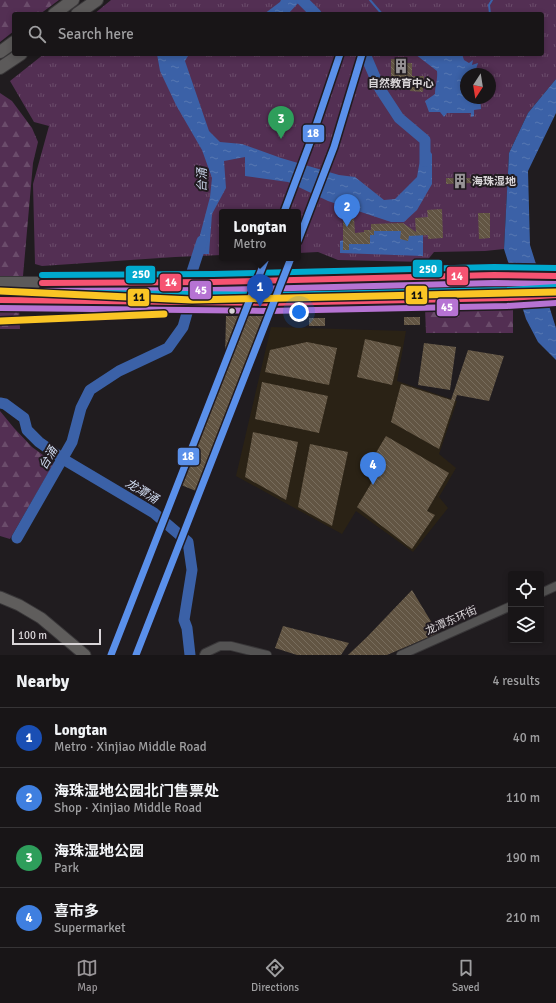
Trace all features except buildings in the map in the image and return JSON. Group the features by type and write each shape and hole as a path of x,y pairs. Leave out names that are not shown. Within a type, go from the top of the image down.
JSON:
{"highway":[{"path":"57,12 73,0"},
{"path":"80,12 96,0"},
{"path":"0,52 12,43"},
{"path":"0,68 18,56"},
{"path":"0,283 178,283 506,275 551,276"},
{"path":"0,300 213,303 507,298 554,295"}],"main road":[{"path":"0,597 32,611 53,626 85,655"}],"street":[{"path":"544,592 556,586"},
{"name":"龙潭东环街","path":"401,655 509,607"},
{"path":"205,654 214,648 225,646 267,655"}],"shaded area":[{"path":"271,327 406,331 397,381 457,401 439,454 456,468 439,497 448,508 413,552 356,511 342,534 236,476"}],"green space":[{"path":"0,0 59,0 43,12 12,12 12,33 0,42"},
{"path":"111,0 556,0 556,79 528,113 509,153 504,249 434,252 426,262 338,260 318,252 301,253 301,209 219,209 219,255 42,266 35,264 33,184 49,126 34,122 10,81 41,56 544,56 544,12 96,12"},
{"path":"0,93 12,101 32,128 38,142 33,163 23,276 0,277"},
{"path":"19,307 20,329 0,329 0,308"},
{"path":"513,307 513,333 426,333 425,308"},
{"path":"0,411 32,447 54,463 10,539 0,536"}],"water":[{"path":"281,0 301,0 290,12 267,12"},
{"path":"157,56 188,56 185,61 209,131 220,142 242,144 281,158 339,175 355,177 384,200 395,199 417,177 421,154 425,146 432,154 432,184 417,210 404,222 391,222 328,201 288,182 245,176 245,157 224,161 226,188 212,214 209,254 195,254 210,197 212,178 202,150 176,105 160,71"},
{"path":"418,56 463,56 464,60 469,63 473,60 472,65 478,63 476,68 460,68 460,104 481,104 481,109 474,110 474,116 471,117 471,113 447,113 444,117 440,112 429,112 425,101 435,94 437,71"},
{"path":"556,79 556,113 528,171 530,245 556,328 556,360 538,342 526,319 504,249 509,153 528,113"},
{"path":"402,228 423,235 423,256 340,253 340,241 374,230"}],"waterway":[{"name":"台涌","path":"302,0 314,12"},
{"path":"370,0 380,12"},
{"path":"490,12 489,5 492,0"},
{"name":"台涌","path":"366,56 380,89 399,118 425,140 425,161"},
{"name":"台涌","path":"17,538 72,442 81,408 90,390 119,371 168,348 183,327 189,306 188,284 202,241"},
{"name":"龙潭涌","path":"0,403 5,404 24,418 27,430 39,442 63,459 154,513 188,542 192,570 184,620 187,628 190,655"}],"transit line":[{"name":"18","path":"285,209 311,140 339,56"},
{"name":"18","path":"301,233 334,147 361,56"},
{"name":"18","path":"111,655 265,261"},
{"name":"18","path":"136,655 290,261"},
{"name":"250","path":"42,275 213,274 494,267 556,268"},
{"name":"14","path":"42,283 213,282 494,275 556,276"},
{"name":"45","path":"42,291 213,290 494,283 556,284"},
{"name":"250","path":"0,292 268,295 507,290 556,287"},
{"name":"11","path":"0,291 192,300 556,292"},
{"name":"14","path":"0,300 268,303 507,298 556,295"},
{"name":"45","path":"0,308 268,311 507,306 556,303"},
{"name":"11","path":"0,321 164,314"}],"place":[{"name":"自然教育中心","path":"401,66"},
{"name":"海珠湿地公园","path":"281,139"},
{"name":"海珠湿地","path":"460,181"},
{"name":"海珠湿地公园北门售票处","path":"347,227"},
{"name":"Longtan","path":"260,307"},
{"name":"喜市多","path":"373,485"}]}
